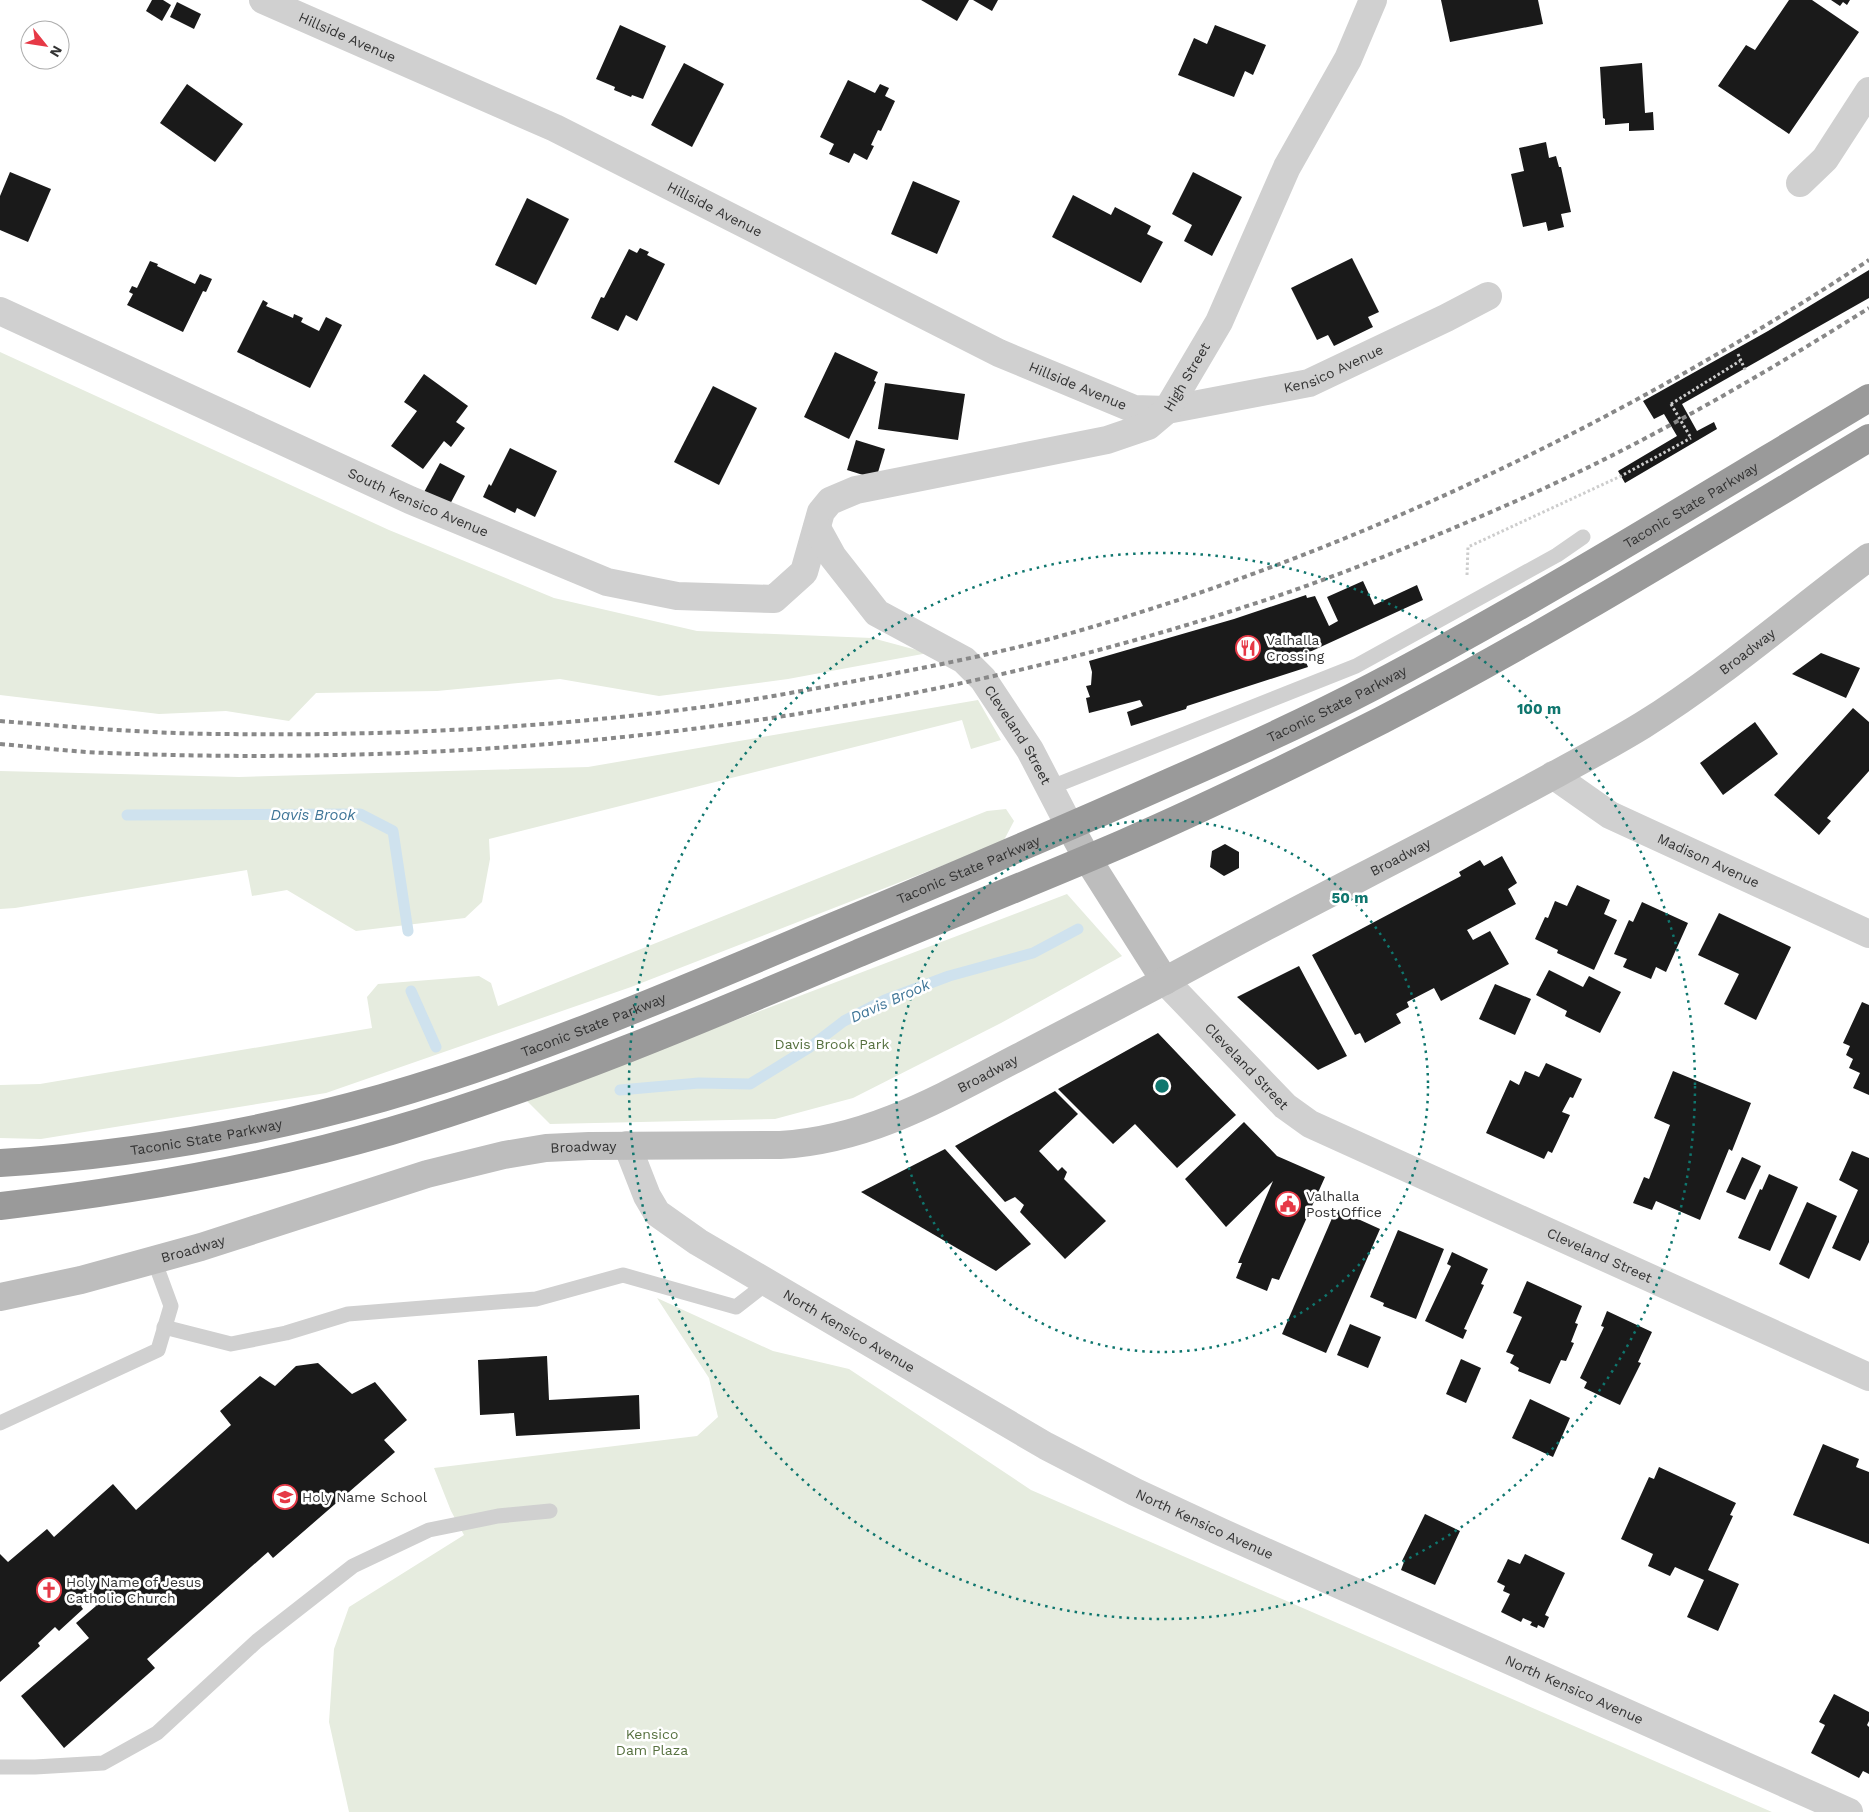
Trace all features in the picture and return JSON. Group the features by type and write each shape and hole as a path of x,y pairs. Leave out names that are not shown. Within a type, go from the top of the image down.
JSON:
{"highway":[{"name":"Taconic State Parkway","path":"0,1163 98,1154 198,1140 324,1113 384,1097 449,1077 568,1035 749,963 1070,827 1242,750 1373,686 1536,596 1869,398"},
{"path":"0,1206 81,1197 143,1187 263,1164 380,1134 449,1113 582,1066 700,1019 1087,858 1205,806 1381,720 1440,689 1662,562 1869,438"}],"street":[{"name":"Hillside Avenue","path":"263,0 555,128 999,353 1134,409 1167,410"},
{"name":"High Street","path":"818,528 821,512 830,501 856,490 1107,440 1148,426 1167,410 1219,322 1287,167 1348,58 1373,0"},
{"path":"1800,183 1825,159 1869,91"},
{"name":"Kensico Avenue","path":"1167,410 1309,383 1488,296"},
{"name":"South Kensico Avenue","path":"0,311 410,500 607,582 677,596 774,599 804,572 818,528"},
{"name":"Cleveland Street","path":"818,528 832,557 878,612 964,660 983,678 1030,750 1087,858 1165,981 1285,1106 1310,1124 1869,1378"},
{"name":"Broadway","path":"0,1297 81,1280 201,1247 467,1162 546,1148 627,1145 809,1144 866,1130 959,1088 1165,981 1643,725 1699,687 1869,557"},
{"name":"Madison Avenue","path":"1552,775 1610,815 1869,934"},
{"name":"North Kensico Avenue","path":"627,1145 647,1196 657,1213 698,1242 1046,1446 1135,1492 1849,1812"}],"lane":[{"path":"1049,788 1356,666 1557,555 1583,537"},
{"path":"0,1423 158,1350 171,1306 154,1260"},
{"path":"164,1327 231,1344 286,1333 348,1314 536,1299 623,1275 736,1307 767,1282"},
{"path":"0,1767 103,1763 157,1733 257,1641 353,1566 429,1530 498,1516 550,1511"}],"path":[{"path":"1738,354 1746,372"},
{"path":"1467,604 1468,547 1621,476 1691,438 1671,404 1740,361"}],"green space":[{"path":"0,352 389,530 554,598 697,631 872,638 928,653 788,679 659,696 560,679 437,691 316,693 289,721 226,711 159,714 0,695"},
{"path":"978,700 1001,740 971,749 962,720 489,839 490,859 482,902 465,918 356,931 287,890 252,896 247,870 0,909 0,771 239,777 588,767"},
{"path":"1006,809 1014,821 1003,842 631,987 326,1093 41,1139 0,1138 0,1085 40,1084 372,1028 367,997 378,984 479,976 491,983 498,1006 987,811"},
{"name":"Davis Brook Park","path":"1067,894 1122,956 1001,1023 853,1098 775,1119 550,1124 526,1100"},
{"name":"Kensico Dam Plaza","path":"657,1298 773,1351 849,1369 1031,1490 1772,1812 349,1812 329,1722 334,1649 349,1607 464,1535 451,1511 434,1468 697,1436 718,1417 709,1378"}],"building":[{"path":"152,0 163,0 171,5 162,21 146,11"},
{"path":"921,0 969,0 957,21"},
{"path":"973,0 998,0 992,11"},
{"path":"1441,0 1538,0 1543,24 1450,42"},
{"path":"1789,0 1812,0 1859,32 1789,134 1718,86 1746,45 1755,50"},
{"path":"1831,0 1850,0 1847,5 1843,2 1840,6"},
{"path":"177,2 201,14 194,29 170,17"},
{"path":"620,25 666,46 643,99 632,95 631,97 614,90 615,87 596,79"},
{"path":"1215,25 1266,45 1253,75 1245,71 1234,97 1178,75 1194,38 1207,44"},
{"path":"684,63 724,84 692,147 651,125"},
{"path":"1642,63 1645,113 1653,112 1654,130 1629,131 1629,123 1605,125 1600,67"},
{"path":"848,80 875,93 880,84 889,88 885,96 895,101 881,131 878,130 871,145 874,146 867,160 854,153 849,163 829,154 834,144 820,137"},
{"path":"187,84 243,124 215,162 160,123"},
{"path":"1546,142 1549,158 1556,156 1559,167 1561,167 1571,212 1561,214 1564,227 1548,231 1546,222 1523,227 1511,174 1524,171 1519,148"},
{"path":"10,172 51,189 28,242 0,230 0,196"},
{"path":"1193,172 1242,197 1212,256 1184,241 1192,225 1172,214"},
{"path":"913,181 960,201 937,254 891,234"},
{"path":"1073,195 1111,215 1115,207 1151,226 1147,234 1163,242 1141,283 1052,237"},
{"path":"527,198 569,219 536,285 495,265"},
{"path":"640,248 649,252 647,255 665,264 637,321 626,315 618,331 591,318 601,297 604,298 629,249 637,253"},
{"path":"1352,258 1379,312 1368,317 1373,327 1334,346 1328,335 1317,340 1291,288"},
{"path":"150,261 195,284 200,274 212,279 206,292 203,291 183,332 127,305 133,294 129,292 132,286 137,288"},
{"path":"1869,270 1869,298 1682,404 1697,431 1714,422 1717,429 1625,483 1618,471 1677,436 1664,414 1654,419 1643,401 1768,331"},
{"path":"263,300 268,303 266,306 293,318 294,314 303,318 301,322 319,331 326,317 342,325 310,388 237,352"},
{"path":"835,352 878,372 874,381 876,382 849,439 804,417"},
{"path":"424,374 468,406 456,422 465,428 451,447 444,441 423,469 391,446 417,411 404,402"},
{"path":"885,383 965,394 958,440 878,429"},
{"path":"713,386 757,408 719,485 674,462"},
{"path":"856,440 885,449 876,479 847,470"},
{"path":"510,448 557,471 535,517 517,508 515,513 483,497 489,484 491,486"},
{"path":"440,463 465,476 448,508 423,494"},
{"name":"Valhalla Crossing","path":"1363,581 1374,605 1417,585 1423,600 1303,655 1308,667 1187,706 1186,709 1131,726 1127,712 1143,706 1140,700 1089,713 1086,698 1090,697 1086,686 1091,685 1092,672 1089,661 1234,619 1306,595 1307,598 1315,596 1329,626 1338,621 1327,597"},
{"path":"1821,653 1860,668 1846,698 1792,674"},
{"path":"1853,708 1869,722 1869,771 1827,818 1831,821 1819,835 1774,795"},
{"path":"1755,722 1778,754 1723,795 1700,763"},
{"path":"1225,844 1239,852 1239,868 1224,876 1210,867 1212,851"},
{"path":"1502,856 1517,883 1508,889 1516,904 1467,930 1473,940 1490,931 1509,964 1441,1001 1434,988 1407,1002 1409,1007 1396,1014 1401,1023 1365,1043 1360,1033 1355,1035 1312,955 1461,876 1459,872 1480,860 1484,866"},
{"path":"1577,885 1610,900 1604,914 1617,920 1594,970 1557,953 1558,950 1535,939 1545,917 1548,918 1555,901 1567,906"},
{"path":"1642,902 1688,923 1666,972 1656,967 1651,979 1623,967 1627,959 1614,954 1629,920 1633,922"},
{"path":"1719,913 1791,947 1756,1020 1724,1004 1739,974 1698,955"},
{"path":"1299,966 1347,1056 1318,1070 1237,997"},
{"path":"1549,970 1583,987 1589,976 1621,992 1600,1033 1565,1016 1567,1011 1536,995"},
{"path":"1495,984 1531,999 1515,1035 1479,1019"},
{"path":"1862,1002 1869,1005 1869,1095 1853,1088 1860,1073 1849,1068 1853,1059 1846,1055 1850,1046 1843,1043"},
{"path":"1158,1033 1236,1115 1177,1168 1135,1124 1113,1144 1058,1089"},
{"path":"1546,1063 1582,1079 1573,1098 1570,1097 1562,1112 1570,1115 1552,1153 1548,1151 1544,1159 1486,1133 1510,1080 1519,1085 1525,1071 1539,1077"},
{"path":"1673,1071 1751,1103 1732,1151 1729,1149 1700,1220 1656,1201 1652,1210 1633,1203 1644,1177 1649,1179 1670,1125 1654,1118"},
{"path":"1055,1091 1078,1114 1039,1151 1058,1171 1062,1167 1067,1172 1064,1179 1106,1221 1065,1259 1020,1212 1024,1205 1015,1197 1005,1202 955,1146"},
{"name":"Valhalla Post Office","path":"1244,1122 1277,1156 1325,1177 1279,1280 1272,1278 1267,1291 1236,1278 1242,1263 1238,1263 1273,1181 1226,1227 1185,1179"},
{"path":"945,1149 1031,1244 996,1271 861,1192"},
{"path":"1852,1151 1869,1158 1869,1242 1860,1261 1832,1248 1858,1190 1839,1180"},
{"path":"1742,1157 1761,1166 1745,1200 1726,1192"},
{"path":"1769,1174 1798,1187 1770,1251 1738,1238 1760,1189 1762,1190"},
{"path":"1807,1202 1837,1216 1809,1279 1779,1264"},
{"path":"1336,1209 1380,1229 1326,1353 1282,1334"},
{"path":"1398,1230 1444,1249 1416,1319 1383,1306 1384,1303 1370,1297"},
{"path":"1452,1252 1488,1269 1481,1284 1484,1285 1464,1329 1467,1330 1463,1339 1425,1321 1451,1266 1447,1264"},
{"path":"1527,1281 1582,1306 1575,1323 1578,1324 1571,1342 1574,1343 1566,1361 1561,1360 1550,1384 1518,1371 1519,1368 1510,1363 1514,1355 1506,1352 1522,1317 1513,1313"},
{"path":"1607,1311 1652,1332 1638,1362 1641,1363 1620,1405 1584,1388 1587,1382 1580,1378 1604,1327 1601,1326"},
{"path":"1350,1324 1381,1337 1368,1368 1337,1355"},
{"path":"547,1356 549,1400 639,1395 640,1429 516,1436 514,1413 480,1415 478,1360"},
{"path":"1461,1359 1481,1368 1466,1403 1446,1394"},
{"path":"318,1363 352,1394 375,1382 407,1420 384,1440 395,1452 273,1558 268,1552 147,1659 155,1668 64,1748 21,1696 89,1638 76,1623 96,1606 90,1598 81,1606 83,1609 59,1631 55,1627 38,1643 40,1646 0,1682 0,1554 8,1562 47,1529 54,1537 113,1484 136,1510 231,1425 220,1411 260,1376 275,1386 296,1366"},
{"path":"1530,1399 1570,1418 1553,1457 1512,1438"},
{"path":"1823,1444 1859,1459 1856,1467 1869,1472 1869,1544 1793,1515"},
{"path":"1659,1467 1736,1503 1730,1515 1733,1516 1708,1570 1739,1584 1718,1631 1687,1617 1704,1580 1675,1567 1670,1576 1648,1566 1653,1554 1621,1539 1649,1477 1654,1479"},
{"path":"1425,1514 1460,1531 1435,1585 1401,1570 1404,1562 1402,1561"},
{"path":"1525,1554 1565,1573 1545,1615 1549,1617 1544,1628 1538,1625 1537,1628 1530,1625 1532,1622 1523,1618 1521,1622 1501,1612 1510,1594 1503,1591 1505,1586 1497,1582 1508,1559 1520,1564"},
{"path":"1834,1694 1869,1712 1867,1725 1869,1727 1869,1774 1863,1771 1859,1778 1811,1753 1825,1725 1819,1722"}],"waterway":[{"name":"Davis Brook","path":"127,815 360,814 393,831 408,931"},
{"name":"Davis Brook","path":"620,1090 699,1083 750,1084 810,1047 844,1021 885,1000 949,976 1033,953 1078,929"},
{"name":"Davis Brook","path":"411,991 436,1047"}],"railway":[{"path":"0,721 199,734 340,734 454,730 567,722 624,717 746,701 931,666 1032,644 1164,605 1270,567 1375,526 1478,480 1579,430 1678,377 1774,320 1869,260"},
{"path":"0,744 68,751 251,756 395,753 538,745 681,730 823,710 964,683 1103,649 1241,608 1342,573 1442,533 1554,484 1646,438 1737,388 1869,308"}],"place":[{"name":"Valhalla Crossing","path":"1248,648"},
{"name":"Valhalla Post Office","path":"1288,1204"},
{"name":"Holy Name School","path":"285,1497"},
{"name":"Holy Name of Jesus Catholic Church","path":"49,1590"}]}
